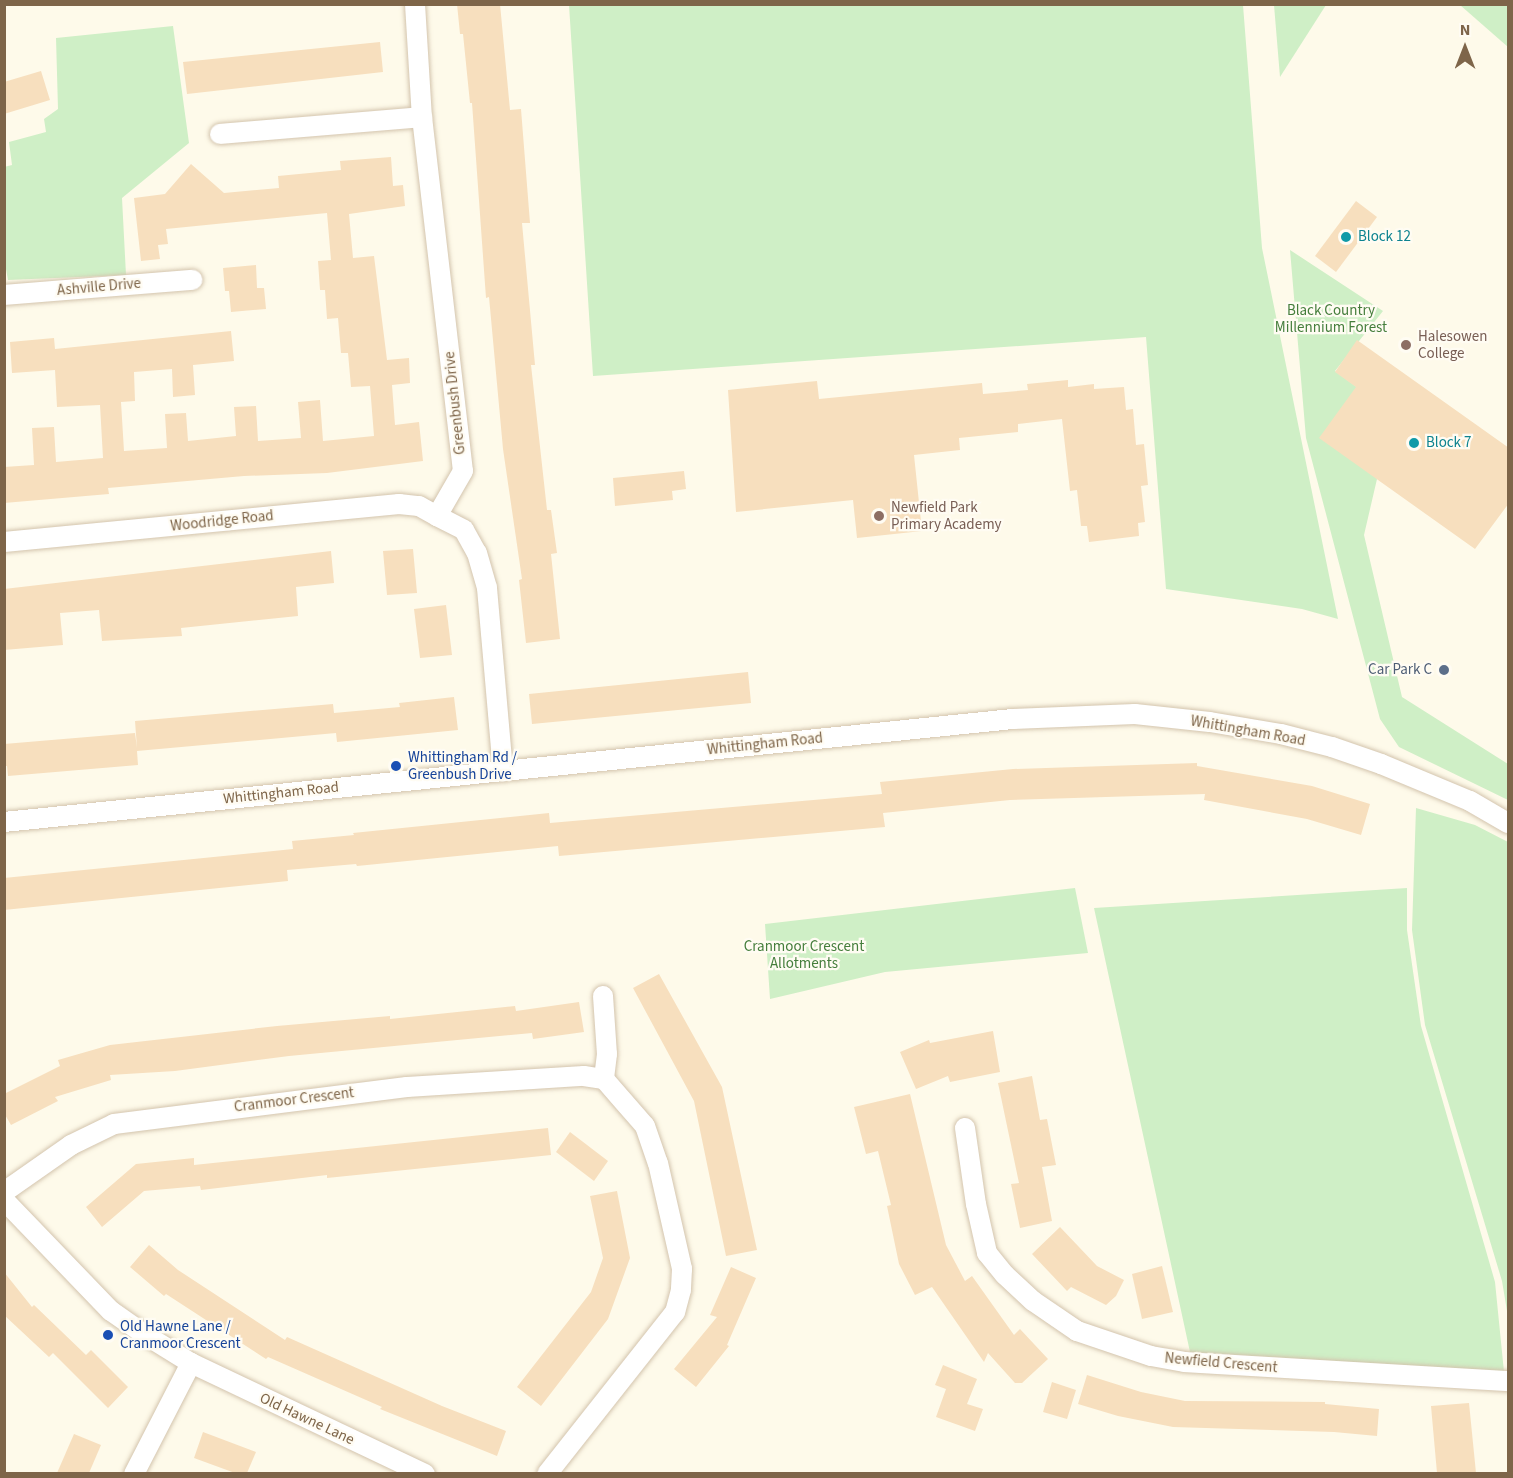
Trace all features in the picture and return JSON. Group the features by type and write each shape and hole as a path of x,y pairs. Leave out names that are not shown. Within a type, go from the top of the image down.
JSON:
{"street":[{"name":"Greenbush Drive","path":"415,4 422,117 463,471 437,516"},
{"path":"220,134 422,117"},
{"name":"Ashville Drive","path":"5,292 192,280"},
{"name":"Woodridge Road","path":"4,542 399,504 419,506 437,516"},
{"path":"437,516 464,530 477,553 487,588 503,771"},
{"name":"Whittingham Road","path":"4,822 1012,720 1135,714 1210,722 1281,734 1332,747 1381,764 1470,801 1509,823"},
{"path":"547,1473 675,1312 681,1290 682,1269 658,1163 645,1126 604,1079 607,1054 603,996"},
{"name":"Cranmoor Crescent","path":"4,1192 71,1145 114,1124 407,1087 584,1076 604,1079"},
{"name":"Newfield Crescent","path":"965,1128 976,1204 987,1253 1005,1275 1033,1301 1077,1331 1151,1356 1185,1362 1509,1381"},
{"name":"Old Hawne Lane","path":"4,1200 111,1311 191,1363 425,1473"},
{"path":"134,1473 191,1363"}],"green space":[{"path":"569,5 1243,5 1262,248 1338,619 1302,609 1166,589 1146,337 593,376"},
{"path":"1274,5 1326,5 1280,77"},
{"path":"1460,5 1508,5 1508,47"},
{"path":"173,26 189,143 122,198 126,275 8,280 4,258 4,167 12,165 9,142 46,132 44,119 58,109 56,38"},
{"name":"Black Country Millennium Forest","path":"1290,250 1383,311 1335,371 1358,388 1377,479 1364,535 1402,697 1508,764 1508,800 1399,747 1380,719 1306,438"},
{"path":"1416,808 1475,825 1508,842 1508,1317 1502,1281 1425,1025 1412,930"},
{"name":"Cranmoor Crescent Allotments","path":"1075,888 1088,953 885,972 770,999 765,924"},
{"path":"1407,888 1407,930 1421,1026 1495,1282 1504,1372 1190,1352 1094,908"}],"building":[{"path":"457,4 500,4 510,110 521,109 530,223 522,223 535,365 531,365 547,510 551,510 557,553 551,554 560,639 526,643 519,580 522,579 503,449 489,297 486,298 472,103 470,103 463,34 460,34"},
{"path":"380,42 383,72 187,94 183,62"},
{"path":"41,71 50,100 4,114 4,82"},
{"path":"391,157 393,186 403,185 405,206 349,214 353,258 374,256 387,360 409,358 410,383 392,385 395,425 419,422 423,461 327,473 244,476 108,488 109,494 4,503 4,467 34,465 32,428 54,427 56,462 103,458 100,405 57,407 55,370 12,373 10,342 54,338 55,349 231,331 234,361 193,365 195,395 173,397 172,369 134,372 135,401 121,402 124,451 167,448 165,414 186,413 188,441 236,436 234,407 256,406 258,441 301,438 298,402 320,400 323,441 374,436 370,386 351,387 348,353 341,353 338,318 327,319 325,290 320,290 318,261 331,260 327,213 166,229 168,244 158,245 160,259 141,261 134,198 165,194 191,164 224,193 279,188 278,176 341,170 340,161"},
{"name":"Block 12","path":"1356,201 1377,217 1336,272 1315,256"},
{"path":"256,265 257,288 264,288 266,309 231,312 229,291 225,291 223,268"},
{"name":"Block 7","path":"1357,340 1509,448 1509,503 1475,549 1319,438 1356,387 1335,372"},
{"path":"1068,380 1068,387 1094,384 1094,389 1124,387 1126,410 1133,409 1136,445 1144,444 1148,485 1141,486 1145,522 1138,523 1139,536 1089,542 1087,526 1081,526 1077,490 1070,491 1062,419 1018,424 1018,432 959,438 960,450 914,455 922,531 857,538 853,500 736,512 728,390 817,381 819,399 982,383 983,394 1028,390 1027,384"},
{"path":"684,471 686,489 672,491 673,500 615,506 613,478"},
{"path":"413,549 417,593 387,595 383,551"},
{"path":"331,551 334,583 296,587 298,616 181,628 182,636 102,641 99,610 60,613 63,645 4,650 4,589"},
{"path":"446,605 452,655 420,658 414,609"},
{"path":"748,672 751,703 532,724 529,694"},
{"path":"454,697 458,730 337,742 336,733 137,751 138,765 8,776 7,766 4,766 4,744 135,733 137,748 135,721 333,704 334,713 400,707 399,703"},
{"path":"1197,763 1197,766 1312,786 1370,804 1361,835 1307,819 1204,800 1205,794 1010,800 883,813 885,827 559,856 558,846 357,866 356,864 287,870 288,881 4,910 4,878 293,849 292,841 354,835 353,833 549,813 550,823 882,794 880,782 1013,769"},
{"path":"659,974 722,1087 757,1250 726,1256 694,1101 633,988"},
{"path":"579,1002 584,1032 533,1039 532,1033 289,1056 175,1071 110,1075 111,1080 55,1097 58,1101 11,1125 4,1113 4,1094 60,1066 58,1060 110,1045 277,1026 390,1016 390,1019 515,1006 516,1011"},
{"path":"993,1031 1000,1072 950,1082 948,1076 916,1089 900,1052 929,1040 930,1043"},
{"path":"1032,1076 1040,1120 1047,1119 1056,1165 1042,1167 1052,1221 1020,1228 1011,1184 1019,1183 998,1083"},
{"path":"910,1094 946,1245 965,1281 972,1276 1014,1335 1020,1329 1048,1359 1022,1383 1015,1383 988,1353 984,1362 932,1287 915,1295 899,1264 887,1206 891,1205 878,1151 866,1154 854,1107"},
{"path":"548,1128 551,1155 327,1178 327,1175 201,1190 200,1186 144,1191 102,1227 86,1207 136,1164 194,1158 194,1165"},
{"path":"570,1132 608,1161 594,1181 556,1152"},
{"path":"617,1191 630,1258 608,1319 541,1406 517,1387 591,1292 603,1258 590,1196"},
{"path":"1060,1227 1097,1266 1124,1280 1116,1296 1106,1305 1071,1287 1067,1291 1032,1254"},
{"path":"149,1245 178,1270 285,1340 287,1337 442,1406 506,1431 497,1456 380,1409 382,1407 268,1357 266,1359 166,1294 164,1296 130,1267"},
{"path":"1162,1266 1173,1312 1142,1319 1132,1274"},
{"path":"731,1267 756,1278 727,1345 729,1346 696,1387 674,1369 717,1317 710,1315"},
{"path":"4,1272 32,1307 34,1305 86,1355 91,1350 128,1387 108,1408 53,1353 49,1357 4,1315"},
{"path":"943,1365 977,1379 967,1404 983,1409 975,1431 936,1417 946,1389 935,1385"},
{"path":"1087,1375 1141,1392 1185,1401 1325,1402 1325,1404 1379,1409 1377,1436 1334,1432 1173,1427 1118,1416 1078,1404"},
{"path":"1052,1382 1076,1390 1067,1419 1043,1412"},
{"path":"1469,1403 1476,1473 1437,1473 1431,1406"},
{"path":"203,1432 256,1452 247,1473 235,1473 194,1458"},
{"path":"74,1434 101,1445 89,1473 57,1473"}],"place":[{"name":"Block 12","path":"1346,237"},
{"name":"Halesowen College","path":"1406,345"},
{"name":"Block 7","path":"1414,443"},
{"name":"Newfield Park Primary Academy","path":"879,516"},
{"name":"Car Park C","path":"1444,670"},
{"name":"Whittingham Rd / Greenbush Drive","path":"396,766"},
{"name":"Old Hawne Lane / Cranmoor Crescent","path":"108,1335"}]}
